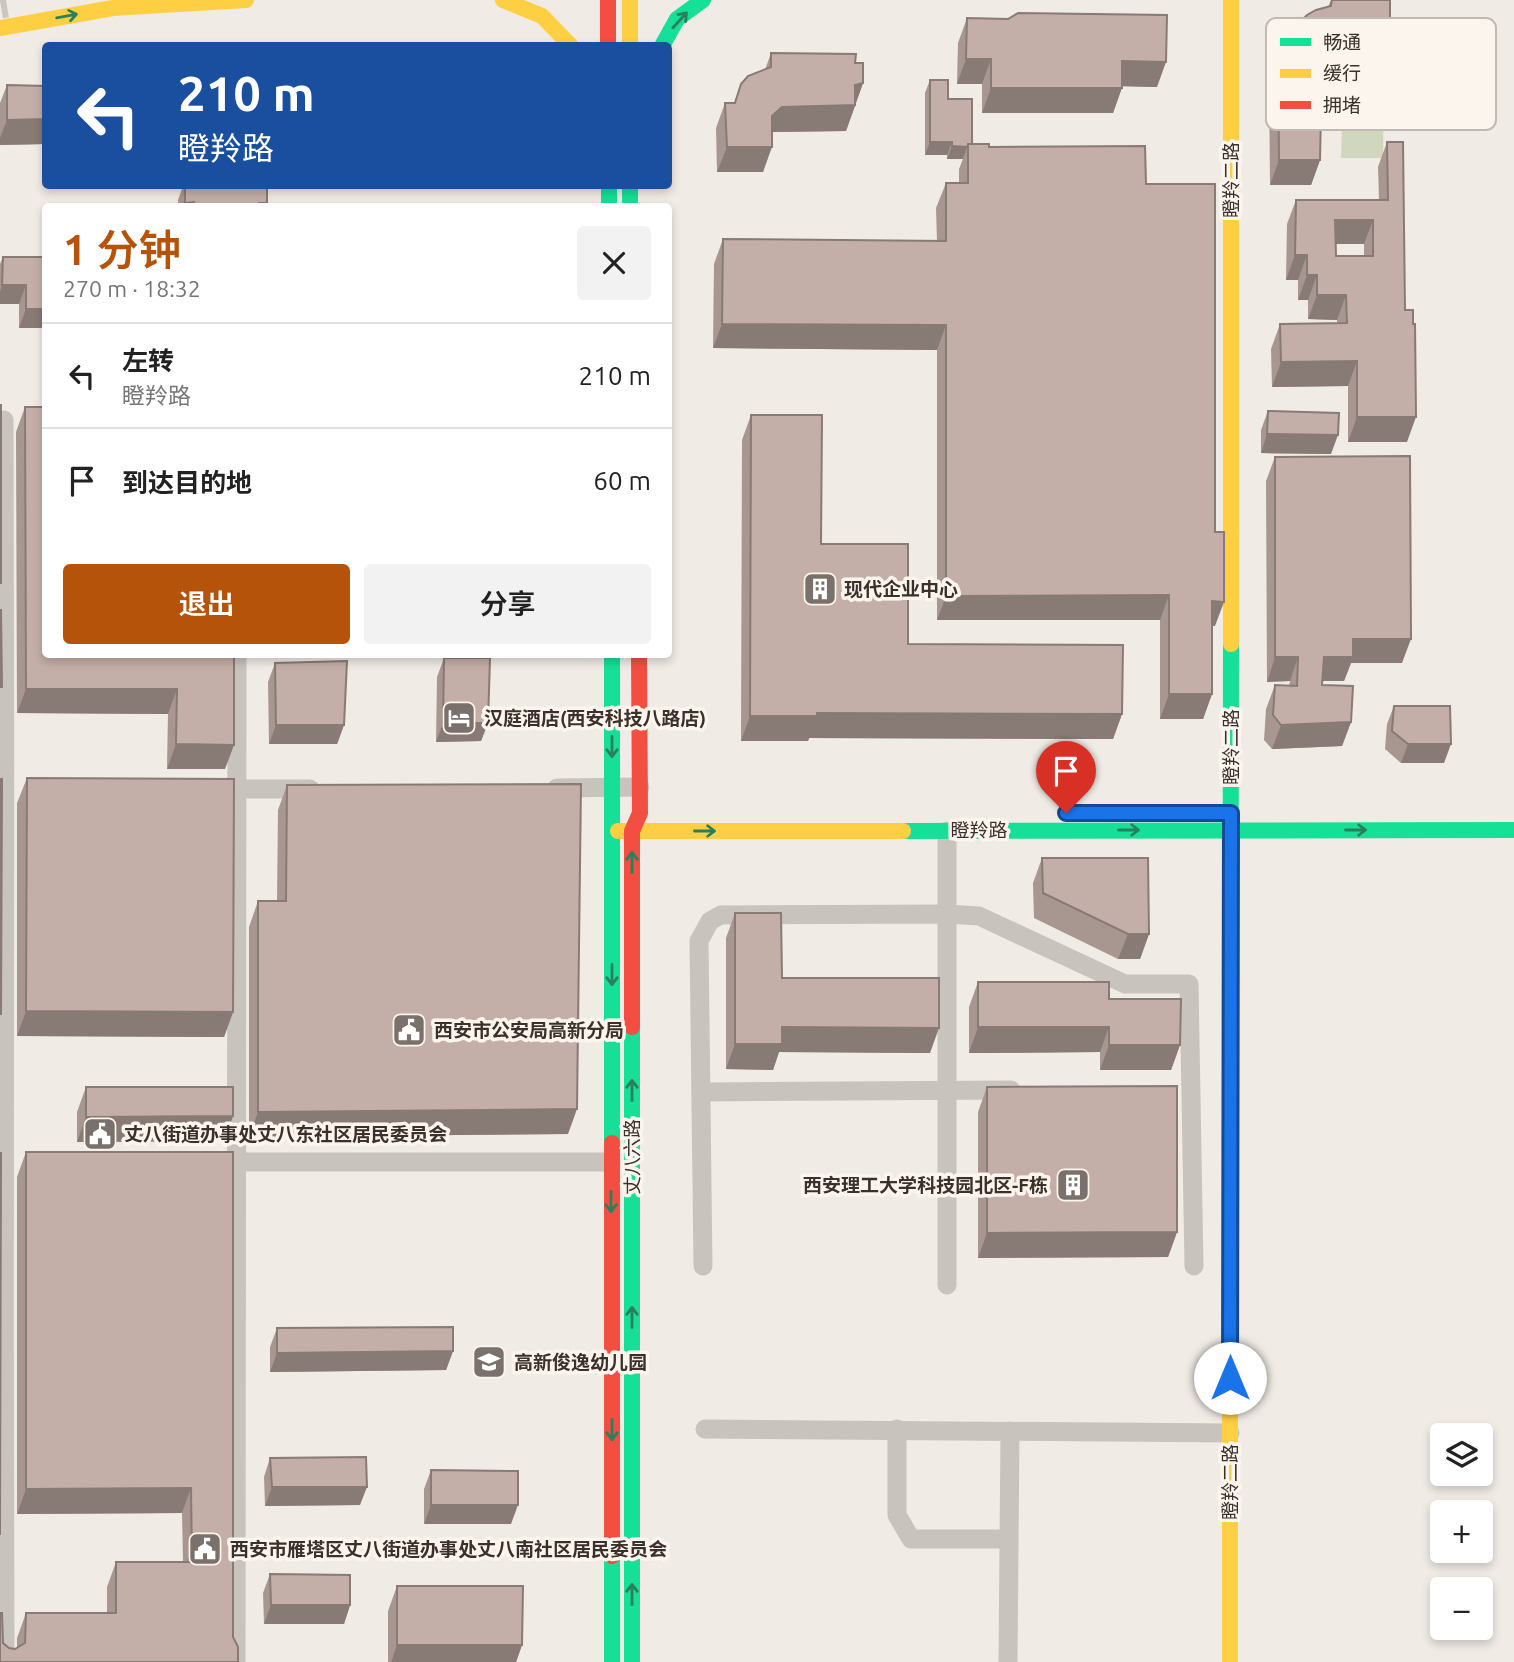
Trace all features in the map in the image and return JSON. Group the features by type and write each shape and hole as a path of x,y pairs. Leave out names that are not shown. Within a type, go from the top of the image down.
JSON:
{"street":[{"path":"0,28 113,8 246,0"},
{"path":"503,0 528,7 551,21 568,42"},
{"path":"608,0 608,42"},
{"path":"630,0 630,42"},
{"path":"664,42 677,19 703,0"},
{"name":"瞪羚二路","path":"1230,1662 1231,830 1237,813 1231,0"},
{"path":"5,1662 7,420"},
{"path":"236,1662 237,658"},
{"name":"丈八六路","path":"612,658 612,1662"},
{"name":"丈八六路","path":"632,1662 632,831 647,813 640,787 639,658"},
{"path":"543,788 640,787"},
{"path":"209,789 334,789"},
{"path":"613,813 647,813"},
{"path":"1213,813 1237,813"},
{"name":"瞪羚路","path":"613,831 1514,830"},
{"path":"947,831 947,1285"},
{"path":"703,1266 699,941 710,920 721,915 947,914 979,916 1125,984 1189,984 1184,1090 1194,1266"},
{"path":"701,1092 1029,1090"},
{"path":"208,1162 611,1162"},
{"path":"705,1429 1230,1433"},
{"path":"897,1429 897,1515 911,1539 1009,1539"},
{"path":"1008,1662 1010,1431"}],"green space":[{"path":"1342,130 1383,130 1383,158 1341,158"}],"building":[{"path":"1332,0 1390,0 1390,18 1304,18 1316,10 1331,6"},
{"path":"1018,13 1167,15 1166,62 1122,61 1122,88 991,88 991,59 966,59 967,18 1008,19"},
{"path":"771,53 856,54 855,63 863,63 863,83 855,85 855,105 782,107 772,116 772,147 727,147 725,103 735,103 741,84 748,76 771,67"},
{"path":"930,80 948,80 948,99 972,99 972,144 967,147 952,146 952,142 930,142"},
{"path":"7,85 42,86 42,119 7,120"},
{"path":"1279,130 1321,130 1320,160 1279,160"},
{"path":"1387,142 1403,142 1405,310 1413,310 1415,324 1416,417 1357,417 1357,361 1281,362 1280,324 1347,323 1346,295 1317,295 1317,275 1307,275 1307,255 1295,255 1296,200 1388,200","holes":["1335,220 1373,220 1373,256 1336,256"]},
{"path":"968,144 989,144 989,147 1145,146 1146,184 1215,184 1215,532 1224,532 1224,602 1212,601 1212,694 1169,694 1169,595 946,596 946,325 722,324 723,239 946,241 946,183 968,183"},
{"path":"185,189 267,189 267,203 185,203"},
{"path":"3,257 42,257 42,309 26,309 26,285 2,285"},
{"path":"1,405 1,583 0,583"},
{"path":"25,407 42,407 42,658 234,658 234,745 176,744 177,689 26,689"},
{"path":"1268,411 1339,413 1338,435 1267,434"},
{"name":"现代企业中心","path":"751,415 822,415 821,544 908,544 908,644 1123,645 1122,714 817,713 817,716 750,716"},
{"path":"1410,456 1411,639 1353,639 1353,657 1324,657 1322,685 1353,686 1351,722 1281,725 1273,715 1275,685 1297,686 1298,657 1275,657 1275,457"},
{"path":"1,610 2,687 0,687"},
{"path":"444,658 490,658 488,723 443,723"},
{"path":"347,661 344,725 276,725 275,663"},
{"path":"1394,706 1450,706 1451,744 1408,744 1392,731"},
{"path":"27,778 234,779 233,1012 26,1011"},
{"path":"2,779 1,1014 0,1014"},
{"name":"西安市公安局高新分局","path":"581,784 577,1109 258,1112 258,901 286,901 287,785"},
{"path":"1042,858 1148,858 1149,934 1128,934 1043,893"},
{"path":"735,913 781,913 782,978 939,978 939,1028 782,1027 782,1044 735,1044"},
{"path":"978,982 1109,982 1109,999 1181,999 1180,1045 1109,1045 1109,1027 978,1027"},
{"name":"西安理工大学科技园北区-F栋","path":"1177,1086 1177,1232 987,1233 987,1087"},
{"path":"86,1087 233,1087 233,1116 86,1117"},
{"path":"26,1152 233,1152 233,1637 238,1647 238,1662 0,1662 0,1613 3,1643 15,1649 25,1643 26,1613 116,1613 116,1562 192,1562 191,1488 26,1489"},
{"path":"0,1153 1,1153 0,1535"},
{"path":"453,1327 453,1351 277,1353 277,1328"},
{"path":"366,1457 367,1487 272,1487 270,1458"},
{"path":"431,1470 518,1471 518,1505 431,1505"},
{"path":"270,1574 350,1575 350,1605 271,1605"},
{"path":"397,1586 523,1586 522,1645 397,1645"}],"tunnel":[{"path":"0,1 6,0"}],"traffic: fast":[{"path":"664,42 677,19 703,0"},
{"path":"609,189 609,203"},
{"path":"630,189 630,203"},
{"path":"1230,1246 1231,644"},
{"path":"612,658 612,1143"},
{"path":"903,831 1514,830"},
{"path":"632,1027 632,1662"},
{"path":"612,1556 612,1662"}],"traffic: slow":[{"path":"0,28 113,8 246,0"},
{"path":"503,0 542,16 567,42"},
{"path":"630,0 630,42"},
{"path":"1231,0 1231,644"},
{"path":"618,831 903,831"},
{"path":"1230,1246 1230,1662"}],"traffic: jam":[{"path":"608,0 608,42"},
{"path":"632,1027 632,831 640,813 639,658"},
{"path":"612,1143 612,1556"}],"place":[{"name":"现代企业中心","path":"820,589"},
{"name":"汉庭酒店(西安科技八路店)","path":"459,718"},
{"name":"西安市公安局高新分局","path":"409,1030"},
{"name":"丈八街道办事处丈八东社区居民委员会","path":"100,1134"},
{"name":"西安理工大学科技园北区-F栋","path":"1073,1185"},
{"name":"高新俊逸幼儿园","path":"489,1362"},
{"name":"西安市雁塔区丈八街道办事处丈八南社区居民委员会","path":"205,1549"}],"route":[{"path":"1066,813 1231,813 1230,1378"}]}
